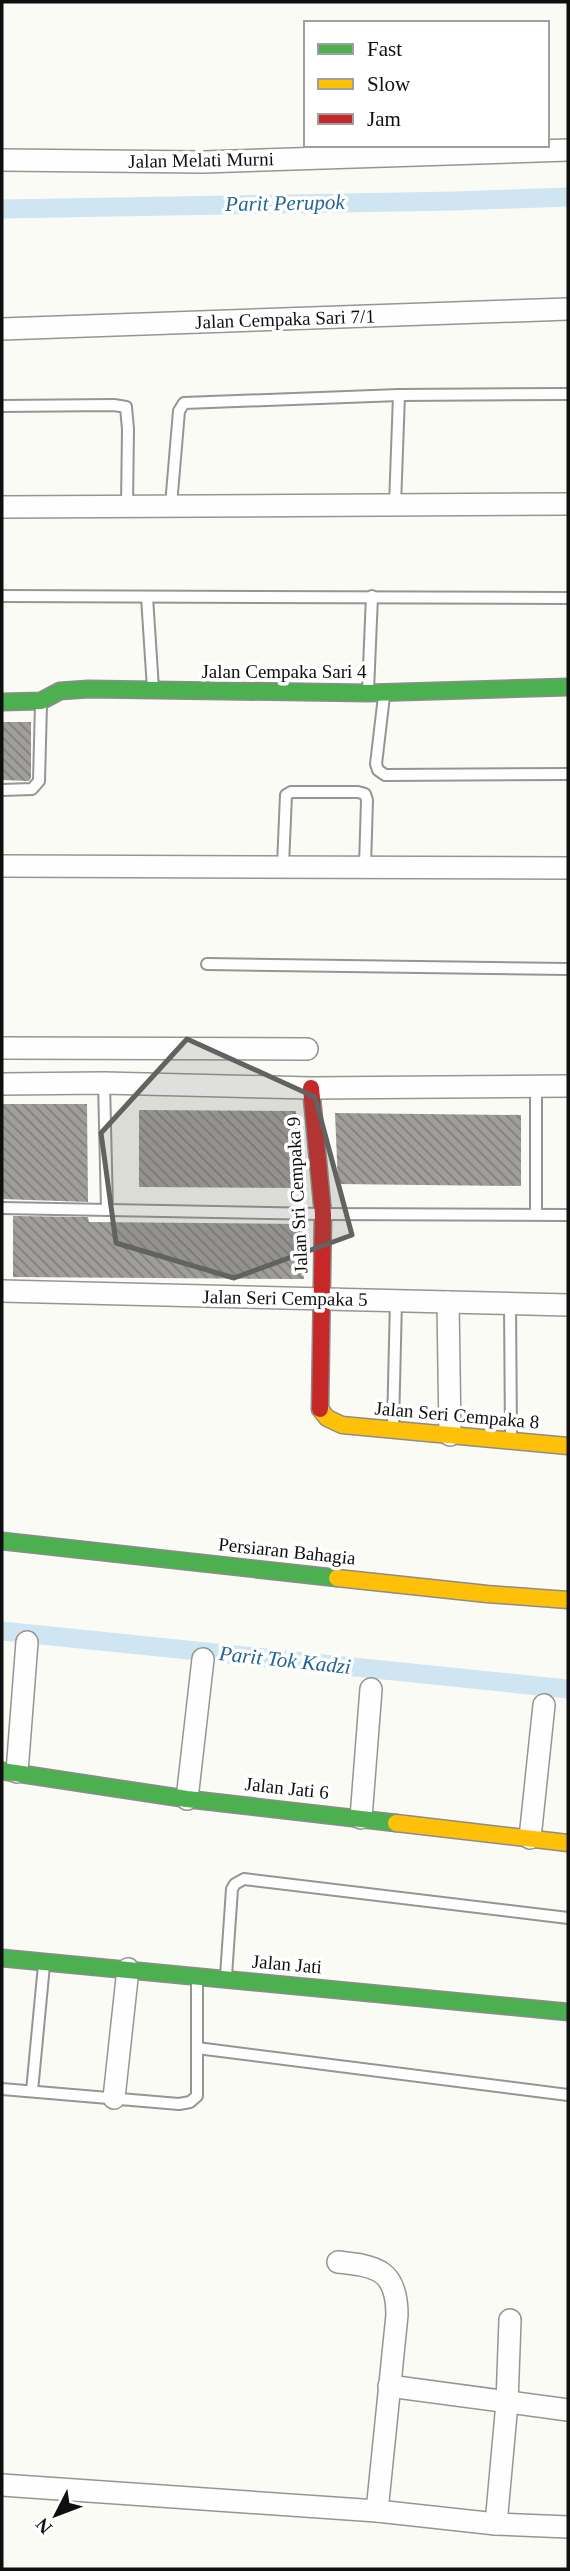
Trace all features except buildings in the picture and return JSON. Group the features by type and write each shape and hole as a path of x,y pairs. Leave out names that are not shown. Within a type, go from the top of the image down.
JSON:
{"street":[{"name":"Jalan Melati Murni","path":"2,160 203,162 568,150"},
{"name":"Jalan Cempaka Sari 7/1","path":"2,329 568,309"},
{"path":"2,507 568,504"},
{"name":"Jalan Cempaka Sari 4","path":"2,702 41,701 60,691 88,689 376,693 564,687"},
{"path":"2,866 568,867"},
{"path":"2,1048 307,1049"},
{"path":"2,1084 104,1083 311,1088 568,1086"},
{"name":"Jalan Sri Cempaka 9","path":"311,1088 323,1214 323,1299 318,1405 328,1420 342,1425"},
{"name":"Jalan Seri Cempaka 5","path":"2,1291 568,1305"},
{"path":"448,1302 450,1435"},
{"name":"Jalan Seri Cempaka 8","path":"342,1425 568,1446"},
{"name":"Persiaran Bahagia","path":"2,1541 568,1600"},
{"path":"9,1772 27,1642"},
{"path":"187,1799 204,1659"},
{"path":"361,1818 371,1689"},
{"path":"530,1838 544,1705"},
{"name":"Jalan Jati 6","path":"9,1772 187,1799 568,1843"},
{"name":"Jalan Jati","path":"2,1958 568,2012"},
{"path":"114,2098 128,1969"},
{"path":"338,2262 374,2267 390,2279 395,2287 397,2315 377,2511"},
{"path":"496,2524 507,2403 510,2320"},
{"path":"389,2386 568,2410"},
{"path":"2,2485 377,2511 496,2524 568,2527"}],"lane":[{"path":"171,505 179,411 184,403 399,395 568,394"},
{"path":"395,505 399,395"},
{"path":"2,406 125,407 128,412 127,505"},
{"path":"2,596 568,598"},
{"path":"372,596 378,770 385,775 568,774"},
{"path":"147,597 153,692"},
{"path":"2,790 32,789 39,781 41,701"},
{"path":"283,866 286,795 291,792 359,792 365,794 367,800 365,866"},
{"path":"207,964 568,970"},
{"path":"104,1083 107,1209"},
{"path":"536,1086 536,1214"},
{"path":"2,1208 568,1215"},
{"path":"393,1430 396,1300"},
{"path":"510,1303 511,1441"},
{"path":"226,1979 232,1889 244,1879 568,1918"},
{"path":"32,2091 45,1961"},
{"path":"2,2089 179,2104 190,2102 197,2096 197,1977"},
{"path":"197,2048 568,2095"}],"highlighted area":[{"path":"187,1039 315,1097 352,1235 234,1278 116,1243 101,1133"}],"waterway":[{"name":"Parit Perupok","path":"2,209 568,197"},
{"name":"Parit Tok Kadzi","path":"2,1631 568,1689"}],"traffic: fast":[{"path":"2,702 41,701 60,691 88,689 368,693 568,687"},
{"path":"2,1541 337,1578"},
{"path":"2,1771 187,1799 396,1823"},
{"path":"2,1958 568,2012"}],"traffic: slow":[{"path":"320,1409 327,1418 342,1425 568,1446"},
{"path":"337,1578 568,1600"},
{"path":"396,1823 568,1843"}],"traffic: jam":[{"path":"311,1088 323,1214 320,1409"}]}
